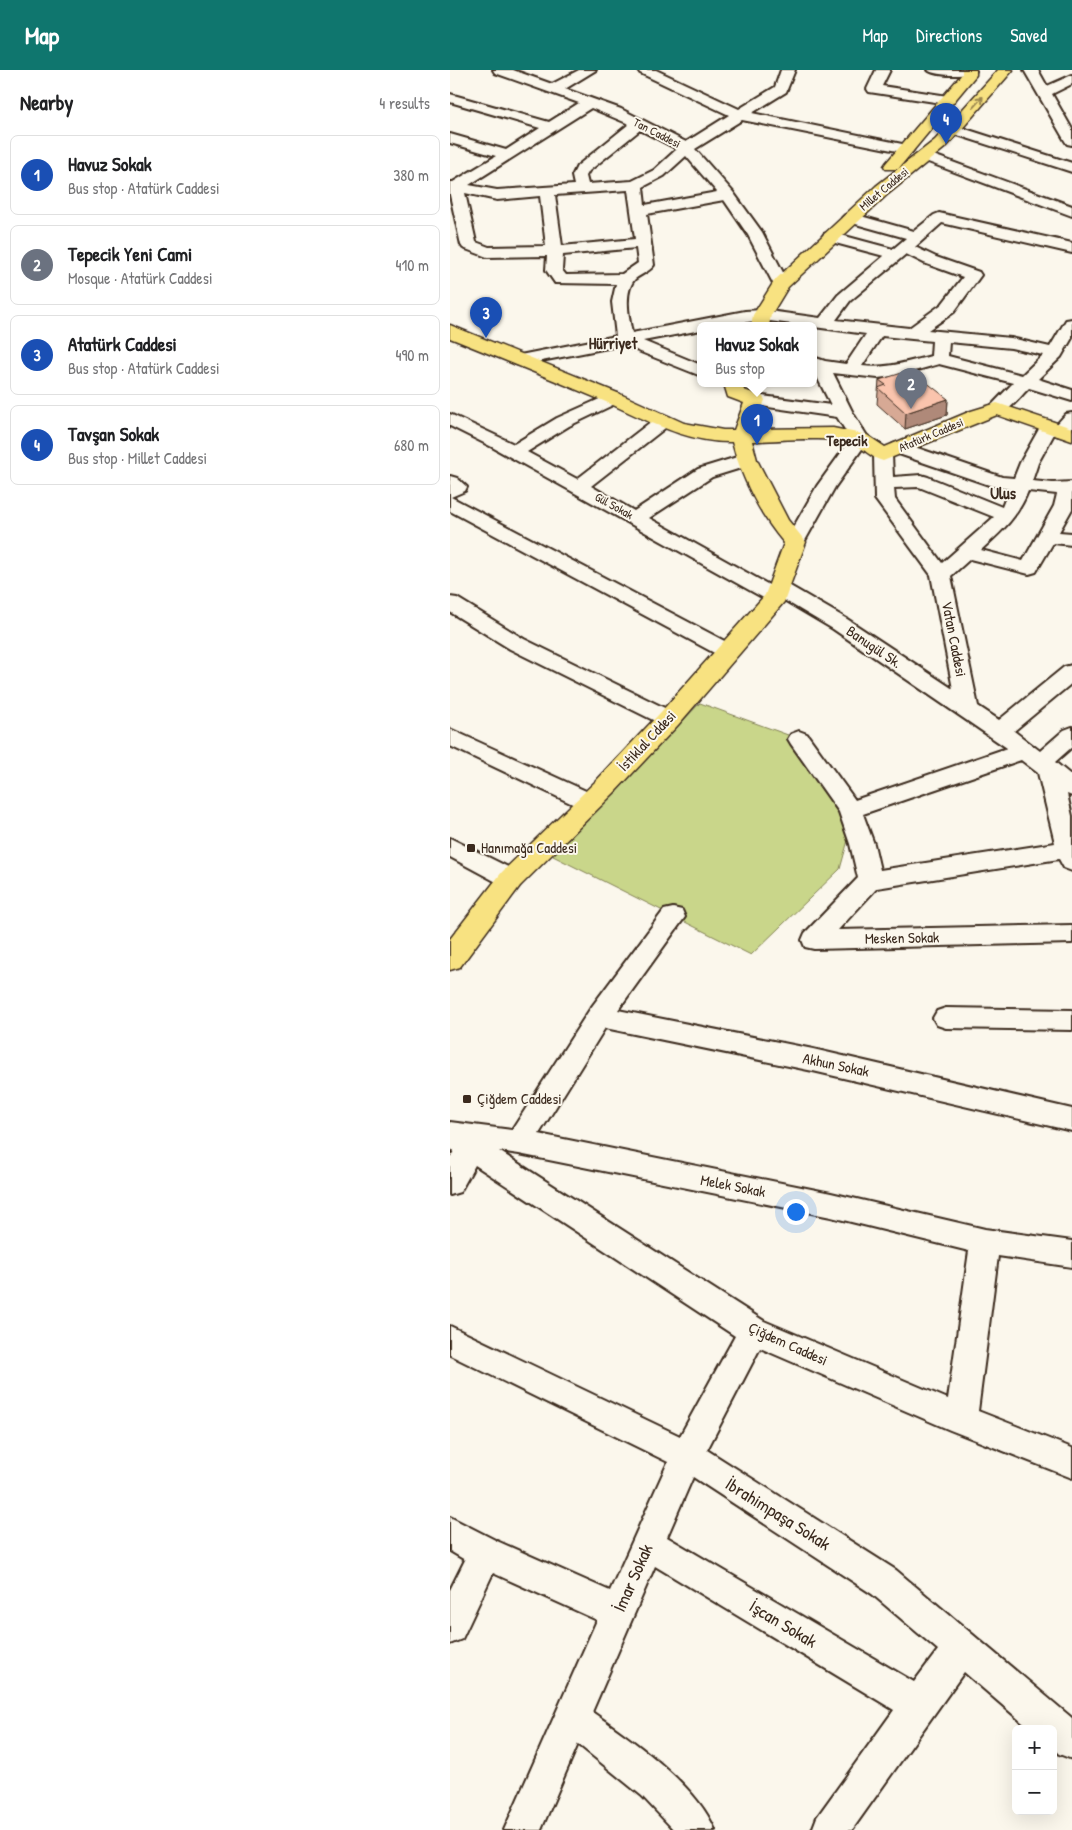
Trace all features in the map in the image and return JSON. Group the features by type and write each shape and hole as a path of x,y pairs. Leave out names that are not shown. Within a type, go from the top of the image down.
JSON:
{"main road":[{"name":"Millet Caddesi","path":"851,218 940,143 1006,70"},
{"name":"Millet Caddesi","path":"851,218 970,74 969,71"},
{"path":"761,321 780,284 851,218"},
{"name":"Atatürk Caddesi","path":"450,331 613,398 679,428 701,434 741,437 833,434 860,439 891,452 978,415 997,409"},
{"path":"733,387 735,393 755,400 741,437 746,460 778,522 795,542 777,592"},
{"path":"997,409 1064,428"},
{"name":"İstiklal Cddesi","path":"450,959 511,879 669,719 777,592"}],"street":[{"path":"554,88 589,70"},
{"path":"645,70 740,114 907,149"},
{"path":"452,188 497,195 635,185 659,173 686,148 781,88 788,70"},
{"path":"883,70 874,89 948,100"},
{"path":"935,70 969,71"},
{"path":"1031,70 1072,142"},
{"name":"Tan Caddesi","path":"506,71 590,102 686,148 728,195 756,235 780,284"},
{"path":"1044,92 1072,79"},
{"path":"450,98 551,127"},
{"path":"452,188 508,156 590,102"},
{"path":"582,189 579,176 585,165 639,124"},
{"path":"953,129 1072,168"},
{"path":"450,138 508,156"},
{"path":"925,156 1072,211"},
{"path":"548,192 556,251 554,270 561,280 627,279 646,265 635,185"},
{"path":"452,188 466,226 469,245 487,252 556,251 644,243"},
{"path":"639,211 728,195"},
{"path":"851,218 916,236"},
{"path":"825,323 844,298 939,218 1072,248"},
{"path":"830,237 899,250 973,275 948,308 912,334"},
{"path":"624,340 620,311 627,279"},
{"path":"715,322 745,316 761,321 793,322"},
{"path":"817,323 1011,343 1056,358"},
{"path":"997,409 1025,381 1056,358 1072,324"},
{"path":"520,360 697,326"},
{"path":"851,370 877,330"},
{"path":"939,359 941,336"},
{"path":"624,340 697,369"},
{"path":"817,364 878,373 900,370 939,359 1025,381 1072,396"},
{"path":"795,542 826,486 860,439 817,364"},
{"path":"514,452 563,422 613,398"},
{"path":"755,400 843,412"},
{"path":"578,487 663,421"},
{"name":"Gül Sokak","path":"454,425 514,452 777,592"},
{"path":"941,575 1006,515 1012,507 1030,463 1064,428"},
{"path":"891,452 999,482 1020,486 1070,488 1064,506 1029,568 992,560 966,551"},
{"name":"Vatan Caddesi","path":"891,452 884,483 885,499 941,575 968,711"},
{"path":"636,518 705,474 746,460"},
{"path":"884,483 921,481 1006,515"},
{"path":"452,491 727,651"},
{"path":"1047,537 1072,539"},
{"name":"Banugül Sk.","path":"777,592 840,624 968,711"},
{"path":"450,603 517,644 669,719"},
{"path":"1000,731 1072,672"},
{"path":"968,711 1000,731 1072,788"},
{"path":"850,810 1037,761 1072,735"},
{"path":"450,737 589,802"},
{"path":"799,738 850,810 862,844 870,880 1071,856 1037,761"},
{"path":"450,847 511,879"},
{"name":"Mesken Sokak","path":"870,880 814,940 1072,934"},
{"path":"519,1142 599,1016 673,917"},
{"name":"Akhun Sokak","path":"599,1016 813,1060 1072,1120"},
{"path":"946,1018 1072,1020"},
{"path":"450,1183 458,1139"},
{"name":"Melek Sokak","path":"458,1139 519,1142 831,1205 985,1242 1072,1254"},
{"name":"Çiğdem Caddesi","path":"458,1139 753,1330 961,1419 1072,1463"},
{"path":"961,1419 985,1242"},
{"name":"İmar Sokak","path":"522,1830 687,1455 753,1330"},
{"name":"İbrahimpaşa Sokak","path":"450,1340 687,1455 884,1582 1072,1741"},
{"path":"450,1533 485,1553 618,1612"},
{"name":"İşcan Sokak","path":"648,1544 918,1704"},
{"path":"450,1627 485,1553"},
{"path":"830,1830 961,1646"},
{"path":"571,1718 617,1751 686,1815 697,1830"}],"green space":[{"path":"700,703 799,739 825,778 850,833 840,869 751,955 553,856"}],"building":[{"path":"902,373 909,378 917,375 948,399 906,413 878,388 886,385 879,380"}],"place":[{"name":"Tavşan Sokak","path":"946,144"},
{"name":"Atatürk Caddesi","path":"486,338"},
{"name":"Tepecik Yeni Cami","path":"911,409"},
{"name":"Havuz Sokak","path":"757,445"},
{"name":"Hanımağa Caddesi","path":"471,848"},
{"name":"Çiğdem Caddesi","path":"467,1099"}],"district":[{"name":"Hürriyet","path":"613,343"},
{"name":"Tepecik","path":"847,441"},
{"name":"Ulus","path":"1003,493"}]}
